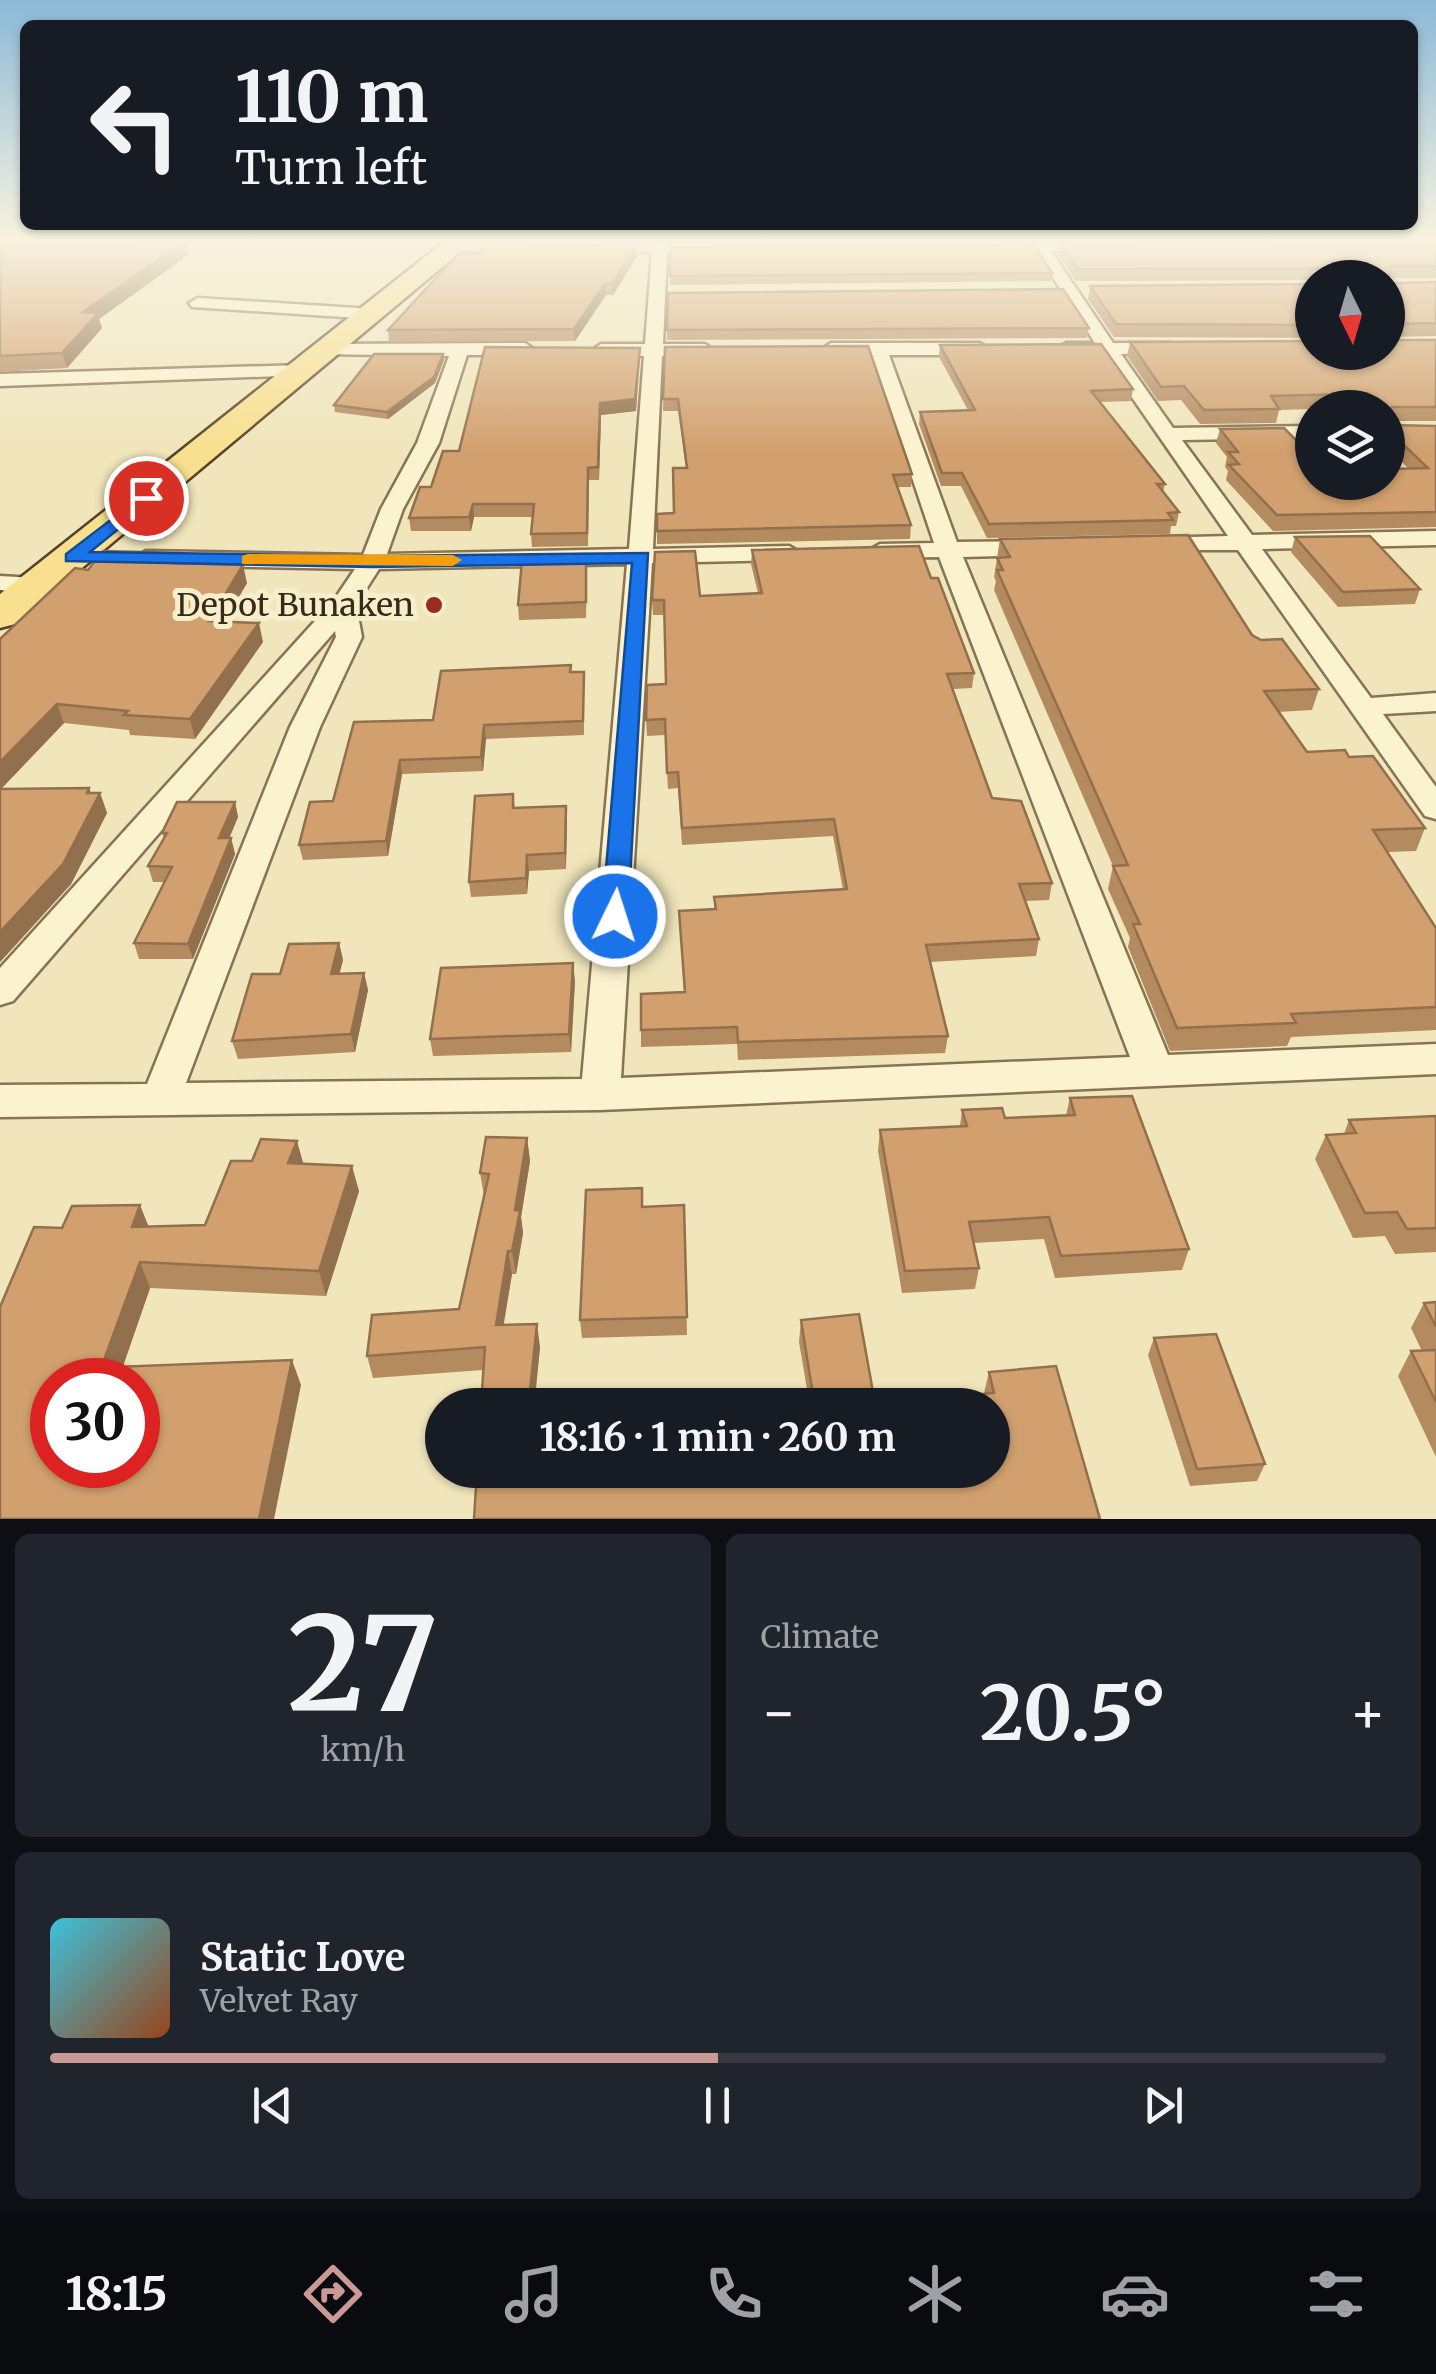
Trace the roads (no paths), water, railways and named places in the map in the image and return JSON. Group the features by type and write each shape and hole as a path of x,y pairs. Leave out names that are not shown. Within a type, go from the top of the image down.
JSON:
{"main road":[{"path":"0,615 379,309"}],"street":[{"path":"292,309 373,314"},
{"path":"600,1094 641,557 645,445 658,309"},
{"path":"1083,309 1167,434 1436,809"},
{"path":"1043,349 1185,348"},
{"path":"814,349 1006,349"},
{"path":"878,349 948,550 1155,1071"},
{"path":"0,992 343,606 372,562 392,510 428,443 460,350"},
{"path":"0,380 460,350 543,350"},
{"path":"576,350 727,350"},
{"path":"1167,434 1295,432"},
{"path":"1130,546 1436,538"},
{"path":"852,552 1057,548"},
{"path":"72,558 372,562 814,553"},
{"path":"0,583 35,586"},
{"path":"161,1098 306,727 349,637 343,606"},
{"path":"1360,706 1436,702"},
{"path":"0,1101 600,1094 1436,1059"}],"place":[{"name":"Depot Bunaken","path":"434,605"}]}
